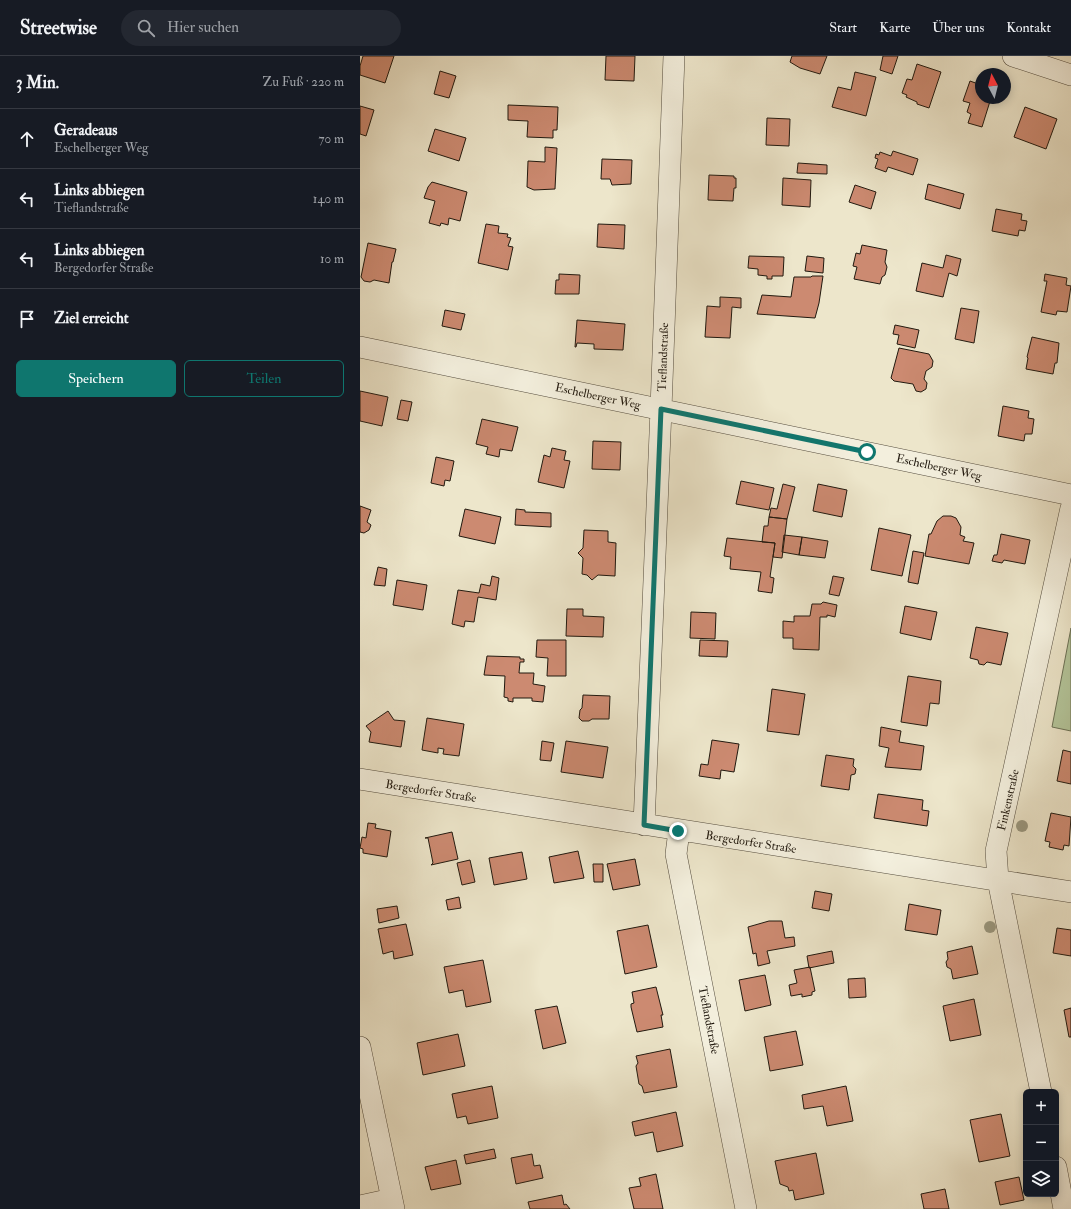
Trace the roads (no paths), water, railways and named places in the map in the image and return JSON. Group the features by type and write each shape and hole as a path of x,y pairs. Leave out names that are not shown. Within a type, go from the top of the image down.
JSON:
{"street":[{"name":"Tieflandstraße","path":"644,825 674,56"},
{"path":"1013,56 1071,75"},
{"name":"Eschelberger Weg","path":"360,347 1071,495"},
{"name":"Finkenstraße","path":"1040,1089 998,880 996,851 1063,587 1071,508"},
{"name":"Bergedorfer Straße","path":"360,779 678,831 1071,892"},
{"name":"Tieflandstraße","path":"678,831 676,854 746,1209"},
{"path":"360,1047 393,1204 360,1206"},
{"path":"1059,1183 1064,1209"}]}
